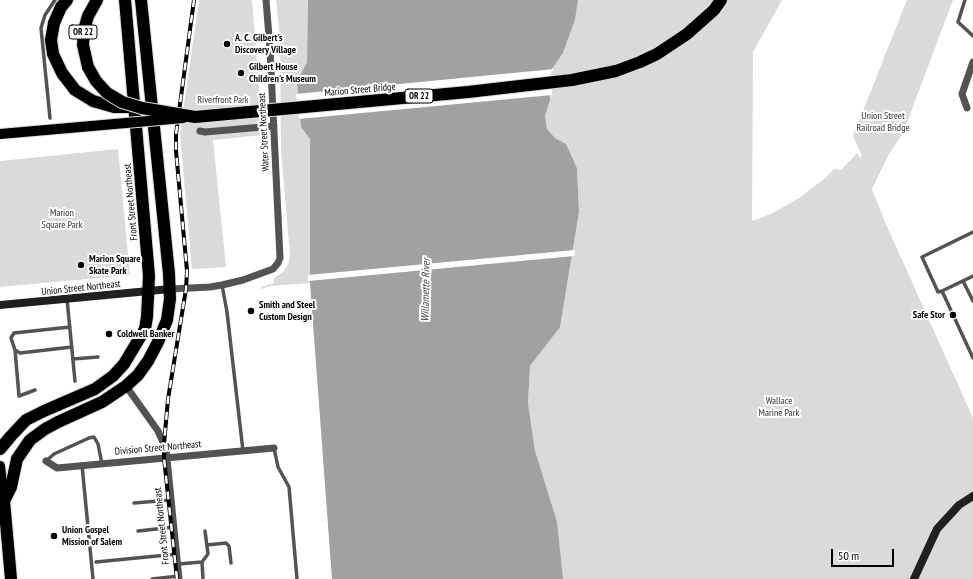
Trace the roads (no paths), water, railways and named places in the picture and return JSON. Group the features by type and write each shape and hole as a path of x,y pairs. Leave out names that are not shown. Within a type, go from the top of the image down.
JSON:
{"highway":[{"path":"67,0 57,5 52,31 52,47 55,61 66,79 81,94 93,101 114,107 134,107"},
{"name":"OR 22","path":"97,0 88,16 84,30 83,45 88,67 92,76 102,88 113,98 122,102 142,108 195,117"},
{"name":"Front Street Northeast","path":"0,449 8,438 26,420 95,389 119,370 145,329 149,276 124,0"},
{"path":"11,579 4,501 11,487 17,459 30,440 58,422 102,402 126,386 138,375 148,361 158,342 166,320 170,299 170,289 141,0"},
{"name":"Marion Street Bridge","path":"195,117 468,92 596,76 628,67 657,54 687,34 717,5 726,0"},
{"path":"126,386 128,370 127,359"}],"main road":[{"name":"Marion Street Bridge","path":"0,134 195,117"},
{"path":"0,466 4,501"}],"street":[{"name":"Water Street Northeast","path":"266,0 270,49 280,254 278,263"},
{"path":"966,108 962,94 973,62"},
{"path":"200,131 204,132 274,126"},
{"name":"Union Street Northeast","path":"0,306 170,289 222,286 273,269 278,263"},
{"name":"Front Street Northeast","path":"126,386 158,431 164,444 172,500 179,577"},
{"name":"Division Street Northeast","path":"46,461 57,468 274,448"},
{"path":"914,579 937,529 959,505 973,496"}],"lane":[{"path":"965,0 958,22 973,36"},
{"path":"50,118 41,28 45,15 57,5"},
{"path":"973,232 922,257 938,292 973,276"},
{"path":"963,281 973,301"},
{"path":"222,286 227,312 243,451"},
{"path":"942,291 973,358"},
{"path":"67,299 75,381"},
{"path":"35,390 19,396 15,350 11,338 14,333 70,327"},
{"path":"15,350 20,353 72,347"},
{"path":"73,359 98,357"},
{"path":"46,461 54,454 89,438 94,438 98,444 102,464"},
{"path":"274,448 278,467 289,487 297,579"},
{"path":"82,465 93,579"},
{"path":"134,504 172,500"},
{"path":"138,531 174,527"},
{"path":"203,579 202,562 208,554 205,531"},
{"path":"207,545 226,544 229,546 231,564"},
{"path":"96,562 177,554"},
{"path":"178,564 202,562"},
{"path":"152,579 179,577"}],"water":[{"name":"Willamette River","path":"308,0 578,0 575,20 563,53 549,73 550,100 545,116 547,129 555,138 566,144 577,168 579,212 560,327 530,366 528,403 535,451 557,522 563,579 332,579 310,283 310,139 301,127 297,82 307,62"}],"railway":[{"path":"177,579 164,458 164,444 168,399 186,289 187,271 176,151 176,134 194,0"}],"place":[{"name":"A. C. Gilbert's Discovery Village","path":"227,44"},
{"name":"Gilbert House Children's Museum","path":"241,73"},
{"name":"Marion Square Skate Park","path":"81,265"},
{"name":"Smith and Steel Custom Design","path":"251,311"},
{"name":"Safe Stor","path":"953,315"},
{"name":"Coldwell Banker","path":"109,334"},
{"name":"Union Gospel Mission of Salem","path":"54,536"}],"park label":[{"name":"Riverfront Park","path":"223,100"},
{"name":"Union Street Railroad Bridge","path":"883,122"},
{"name":"Marion Square Park","path":"62,218"},
{"name":"Wallace Marine Park","path":"779,406"}]}
